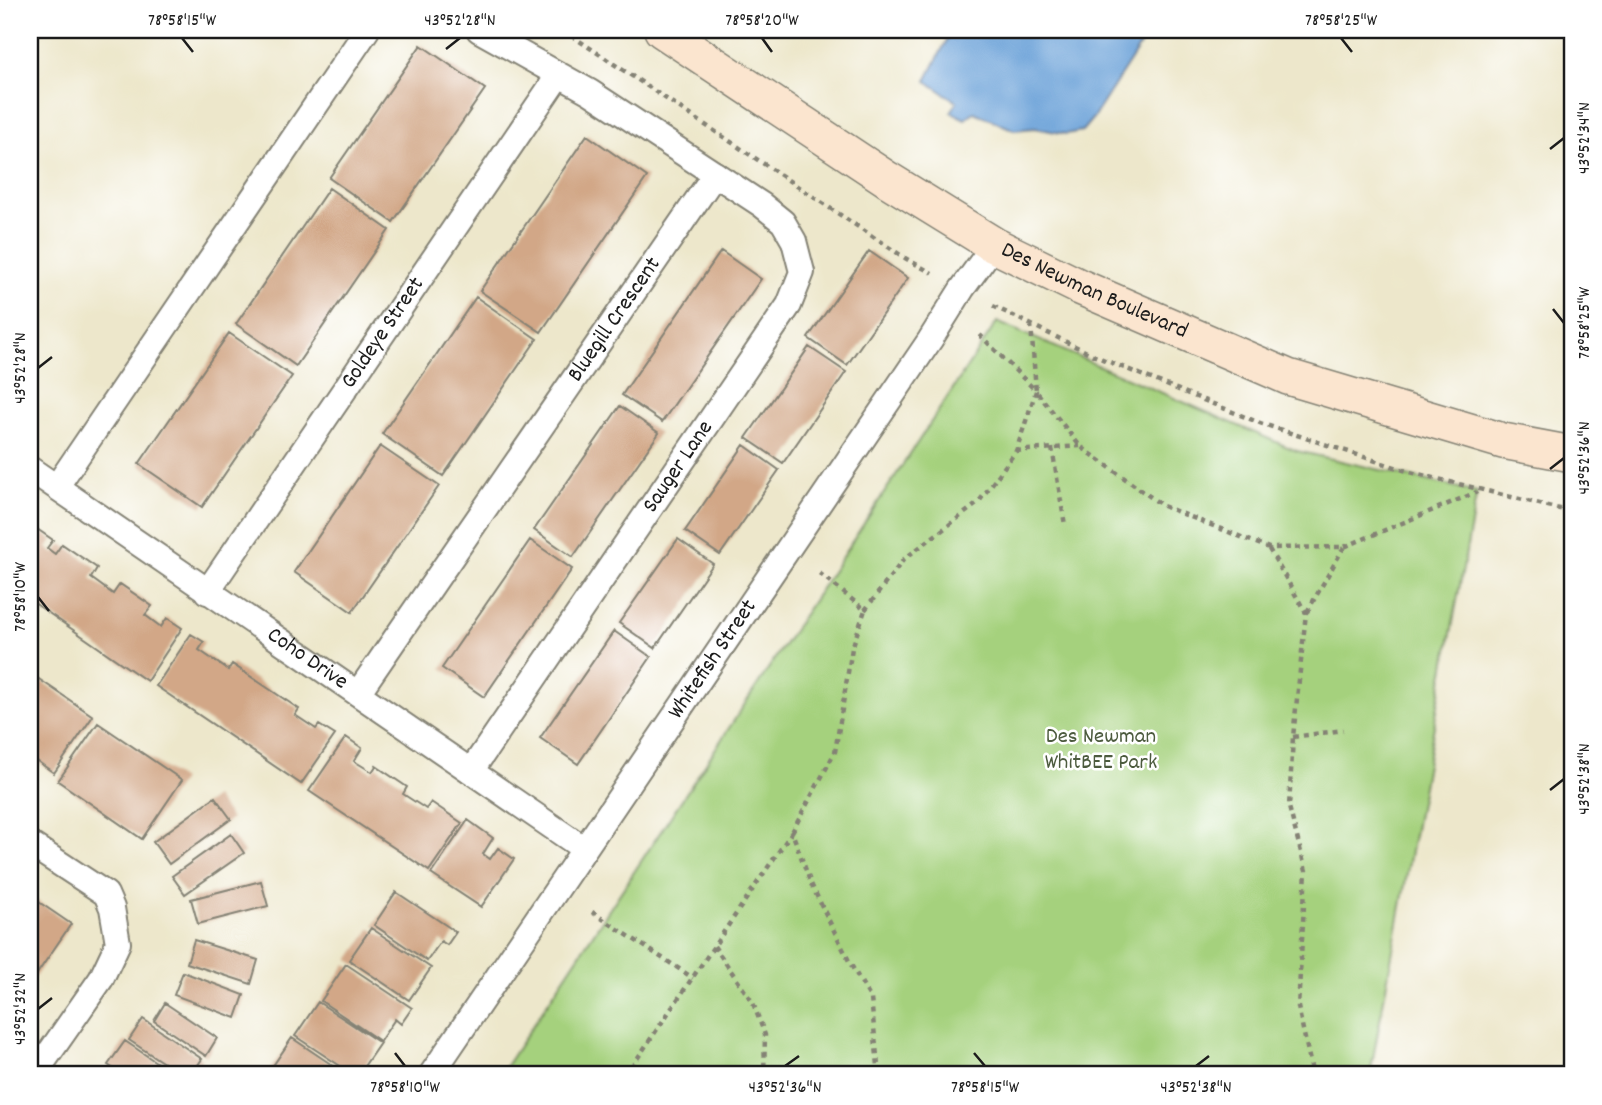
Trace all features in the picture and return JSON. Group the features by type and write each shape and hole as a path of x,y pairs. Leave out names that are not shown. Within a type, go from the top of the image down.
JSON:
{"street":[{"path":"57,486 367,30"},
{"path":"479,30 590,92 715,174"},
{"name":"Des Newman Boulevard","path":"662,30 887,179 995,245 1080,286 1288,377 1503,441 1572,454"},
{"name":"Goldeye Street","path":"207,592 558,76"},
{"name":"Bluegill Crescent","path":"358,693 715,174"},
{"name":"Sauger Lane","path":"471,771 789,305 802,272 794,242 783,222 715,174"},
{"name":"Whitefish Street","path":"431,1075 962,289 995,245"},
{"name":"Coho Drive","path":"30,468 583,848"},
{"path":"30,844 106,894 112,908 118,943 101,979 34,1075"}],"path":[{"path":"563,30 894,251 932,273"},
{"path":"993,306 1095,356 1260,424 1410,472 1572,512"},
{"path":"626,1075 792,832 835,752 852,648 865,610 904,559 978,503 1016,451 1036,391 1031,324"},
{"path":"980,335 1036,391 1080,446 1163,506 1269,548 1344,547 1477,492"},
{"path":"1016,451 1080,446"},
{"path":"1052,448 1065,525"},
{"path":"1313,1075 1298,1007 1306,871 1289,807 1293,737 1306,613 1344,547"},
{"path":"1269,548 1306,613"},
{"path":"818,572 865,610"},
{"path":"1293,737 1343,730"},
{"path":"792,832 811,884 850,963 872,999 879,1075"},
{"path":"592,912 693,978"},
{"path":"714,946 753,1003 765,1035 764,1075"}],"green space":[{"name":"Des Newman WhitBEE Park","path":"997,322 1297,451 1477,492 1370,1075 500,1075"}],"water":[{"path":"952,30 1150,30 1094,117 1082,131 1066,134 1035,128 1014,130 974,112 965,119 951,112 957,102 926,81"}],"building":[{"path":"421,45 485,89 393,222 329,178"},
{"path":"587,135 647,177 541,332 480,291"},
{"path":"329,188 389,230 296,366 236,324"},
{"path":"721,251 761,279 662,422 622,395"},
{"path":"869,251 908,278 847,365 808,338"},
{"path":"476,297 537,339 443,476 382,434"},
{"path":"229,333 292,376 202,507 139,464"},
{"path":"809,347 846,372 783,463 746,438"},
{"path":"620,406 659,433 573,557 534,530"},
{"path":"744,445 779,470 720,555 685,531"},
{"path":"380,446 439,486 352,612 294,572"},
{"path":"37,529 53,540 47,548 55,554 62,544 97,568 91,578 113,594 120,584 152,606 145,615 161,627 167,618 182,628 147,681 30,600 30,536"},
{"path":"678,539 713,564 655,648 619,623"},
{"path":"530,540 572,569 484,697 442,668"},
{"path":"614,631 651,657 578,764 540,738"},
{"path":"191,634 204,642 199,650 228,670 232,664 299,709 295,715 316,729 319,725 335,735 301,784 156,686"},
{"path":"30,673 93,716 54,773 30,756"},
{"path":"98,723 182,780 142,839 58,781"},
{"path":"346,737 362,748 354,761 372,772 376,766 407,787 403,794 426,809 431,802 462,823 429,871 309,791"},
{"path":"215,797 231,819 169,864 153,842"},
{"path":"468,820 493,838 483,854 490,859 498,848 514,859 481,907 431,874"},
{"path":"231,834 244,853 185,894 172,876"},
{"path":"261,881 268,906 198,924 191,899"},
{"path":"396,892 456,932 447,945 441,941 427,961 374,925"},
{"path":"30,896 71,924 30,984"},
{"path":"371,928 431,968 409,1000 349,960"},
{"path":"194,940 258,960 251,984 187,963"},
{"path":"346,964 412,1008 401,1024 395,1019 380,1041 321,1001"},
{"path":"183,972 244,995 236,1018 174,995"},
{"path":"318,1002 380,1043 358,1075 354,1075 295,1036"},
{"path":"165,1003 217,1038 206,1056 154,1021"},
{"path":"143,1019 202,1059 191,1075 182,1075 129,1040"},
{"path":"292,1038 347,1075 268,1073"},
{"path":"125,1041 175,1075 123,1075 108,1065"}]}
